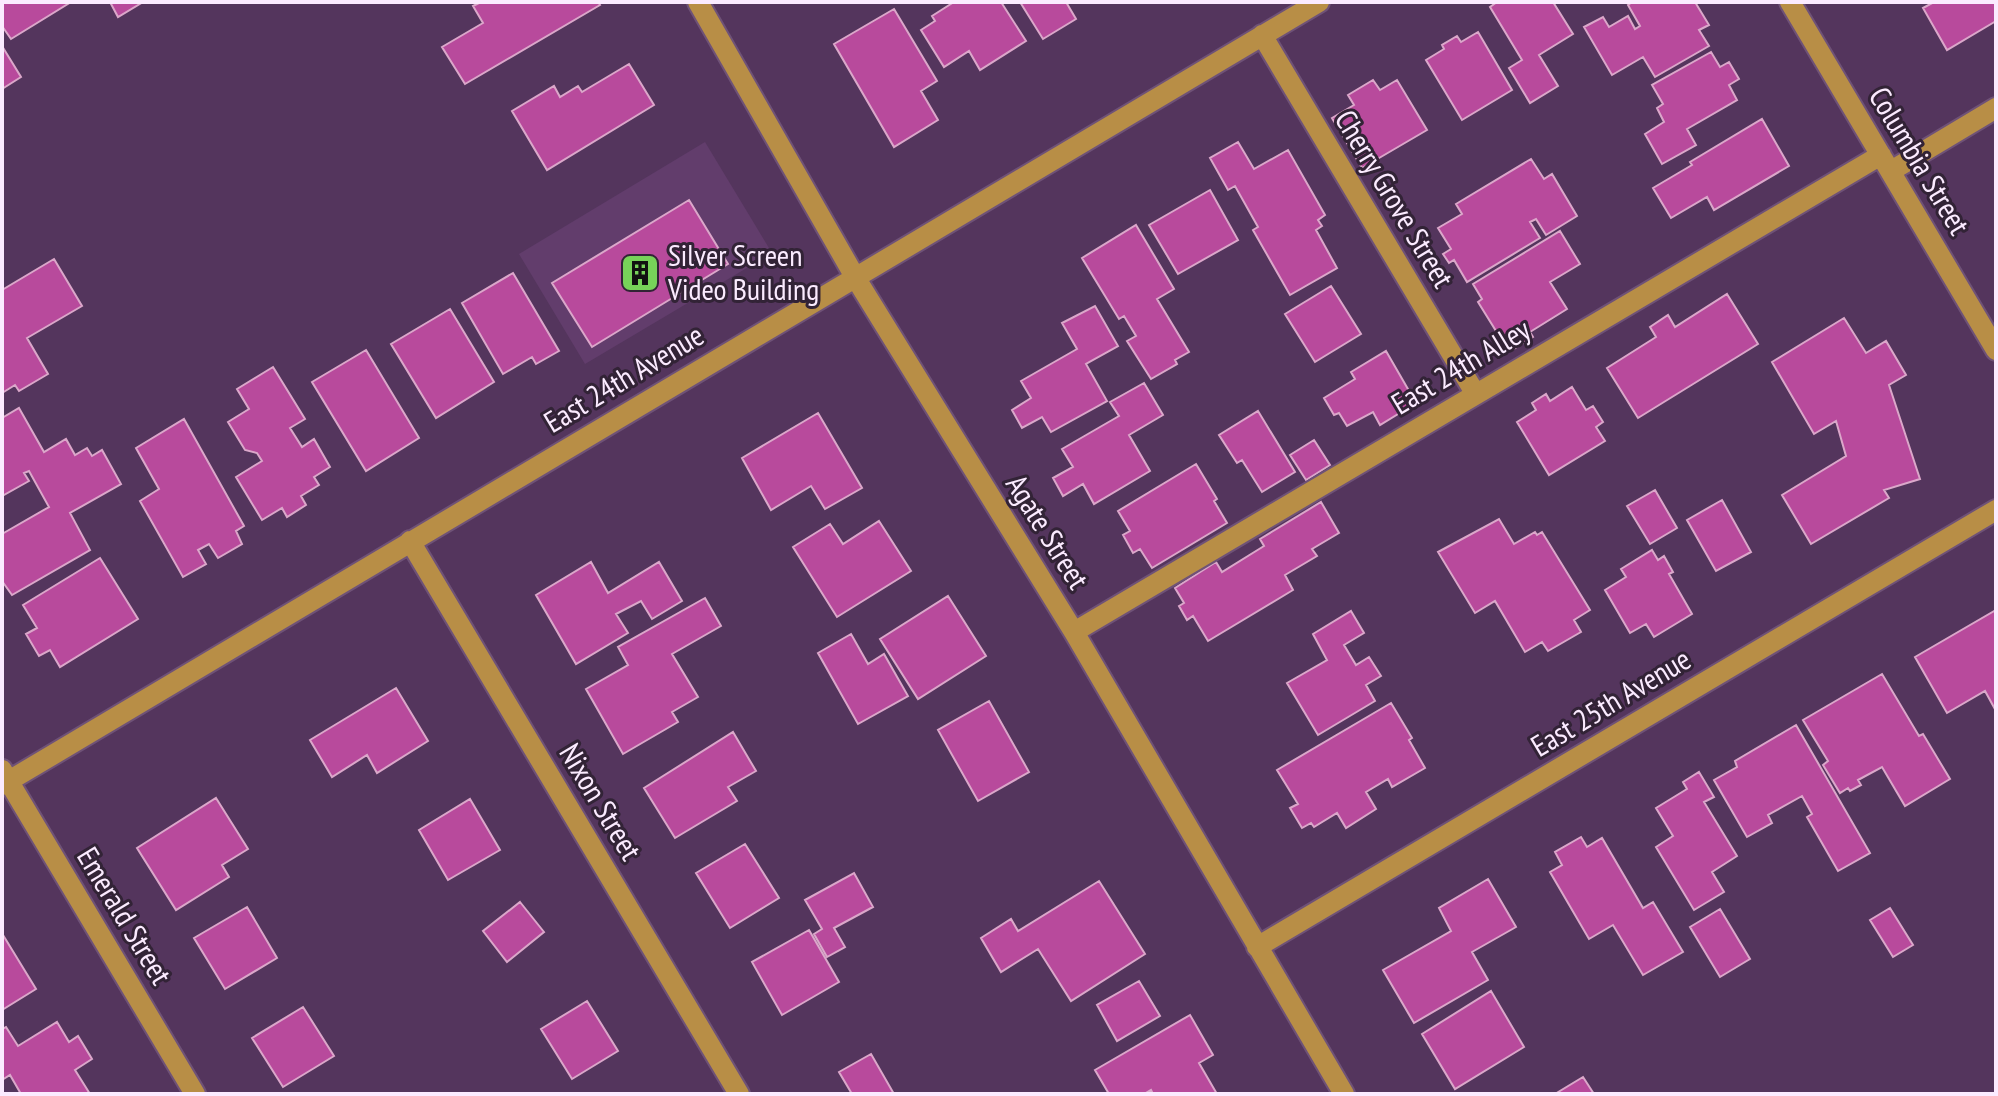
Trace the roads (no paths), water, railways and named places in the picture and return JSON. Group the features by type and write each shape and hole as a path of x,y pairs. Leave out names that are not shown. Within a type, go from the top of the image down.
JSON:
{"street":[{"name":"Agate Street","path":"698,2 855,277 1074,632 1344,1094"},
{"name":"East 24th Avenue","path":"4,779 1319,2"},
{"name":"Columbia Street","path":"1790,2 1996,350"},
{"name":"Cherry Grove Street","path":"1262,35 1475,393"},
{"path":"1886,163 1996,108"},
{"name":"East 24th Alley","path":"1074,632 1475,393 1886,163"},
{"name":"East 25th Avenue","path":"1257,947 1996,510"},
{"name":"Nixon Street","path":"410,541 739,1094"},
{"name":"Emerald Street","path":"4,779 195,1094"}],"place":[{"name":"Silver Screen Video Building","path":"640,273"}]}
